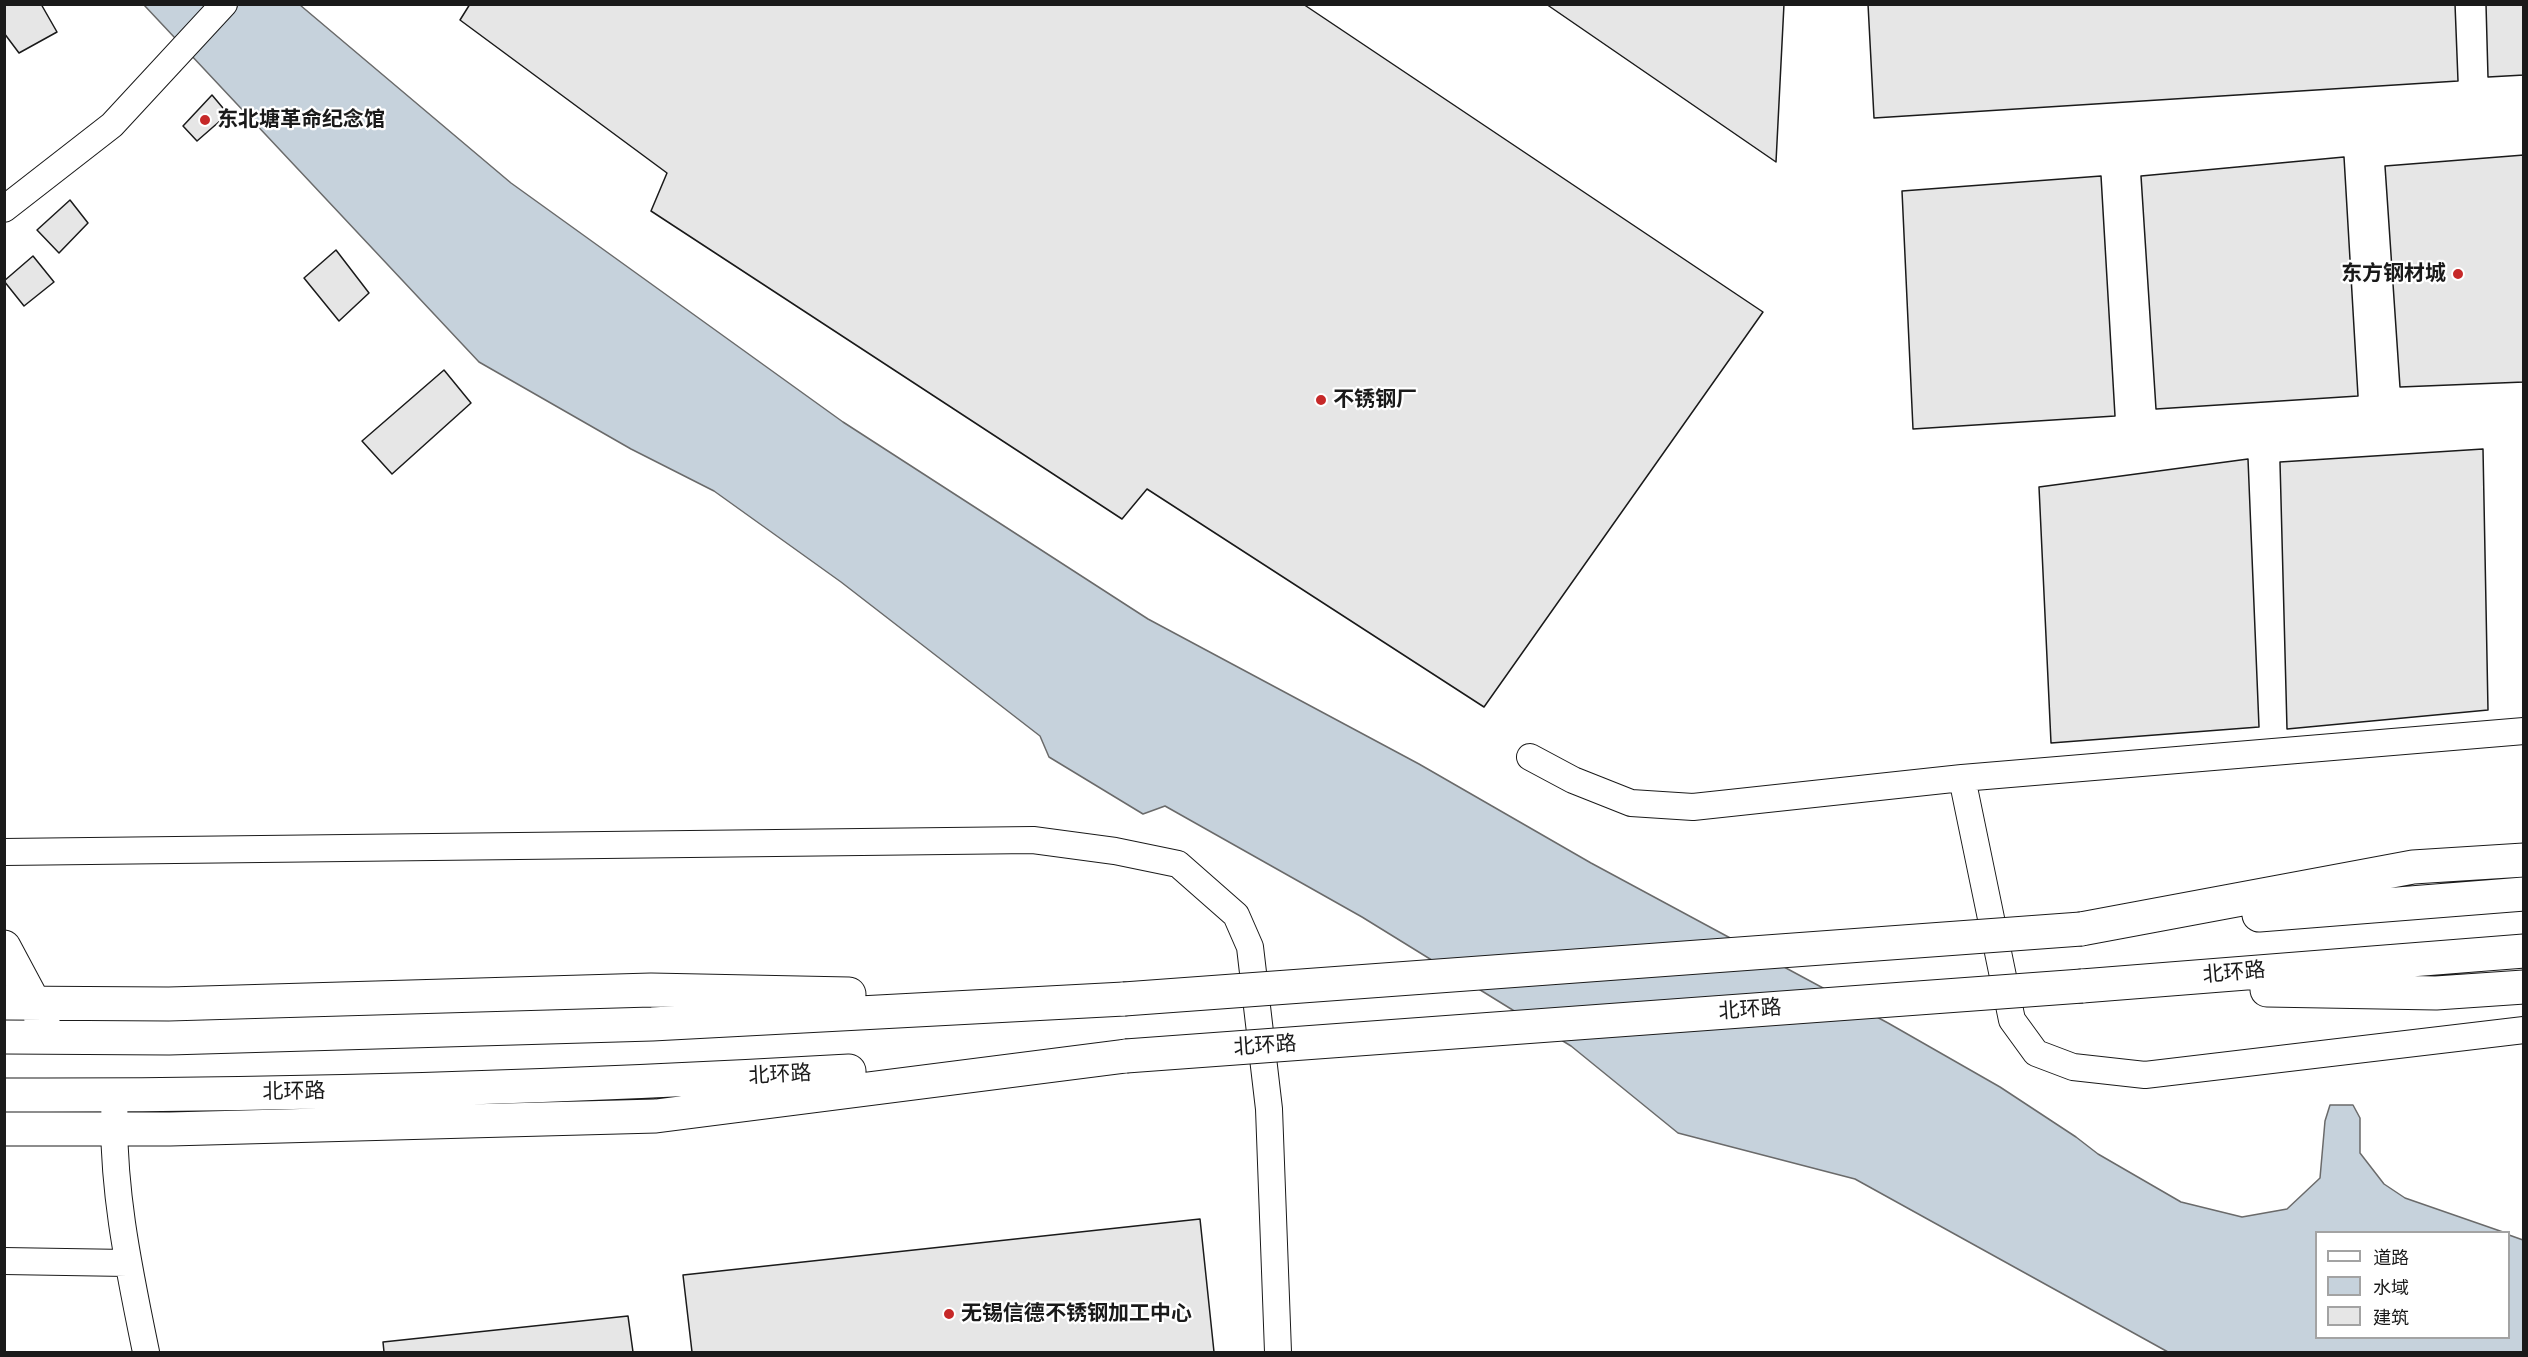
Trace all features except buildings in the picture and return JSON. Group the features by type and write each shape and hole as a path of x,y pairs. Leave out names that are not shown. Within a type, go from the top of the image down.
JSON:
{"highway":[{"path":"2081,929 2413,867 2523,860"},
{"path":"4,1037 169,1038 652,1024 1124,999 2081,929 2523,894"},
{"path":"4,947 18,1003 53,1037"},
{"name":"北环路","path":"4,1095 115,1096 655,1082 1126,1056 2082,986 2523,951"},
{"path":"2082,986 2436,993 2523,987"},
{"path":"18,1003 169,1004 651,990 1124,999"},
{"path":"4,1129 113,1130 656,1116 1126,1056"}],"street":[{"path":"4,209 112,126 224,4"},
{"path":"1530,757 1573,780 1631,802 1692,807 1962,778 2523,731"},
{"path":"1962,778 2012,1020 2036,1053 2073,1067 2145,1075 2523,1030"},
{"path":"4,852 1033,840 1178,864 1236,915 1250,947 1269,1109 1278,1353"},
{"path":"115,1096 113,1130 127,1263 146,1353"},
{"path":"4,1261 127,1263"}],"water":[{"path":"144,5 300,5 511,183 843,422 1148,619 1419,764 1591,863 1888,1023 2000,1087 2098,1154 2181,1202 2242,1217 2287,1209 2320,1178 2325,1121 2330,1105 2353,1105 2360,1118 2360,1153 2384,1184 2405,1198 2500,1231 2315,1231 2315,1339 2510,1339 2510,1235 2523,1240 2523,1352 2168,1352 1855,1179 1678,1133 1571,1046 1362,917 1165,806 1143,814 1049,757 1040,736 841,582 714,491 631,449 479,362"}],"place":[{"name":"东北塘革命纪念馆","path":"205,120"},
{"name":"东方钢材城","path":"2458,274"},
{"name":"不锈钢厂","path":"1321,400"},
{"name":"无锡信德不锈钢加工中心","path":"949,1314"}]}
